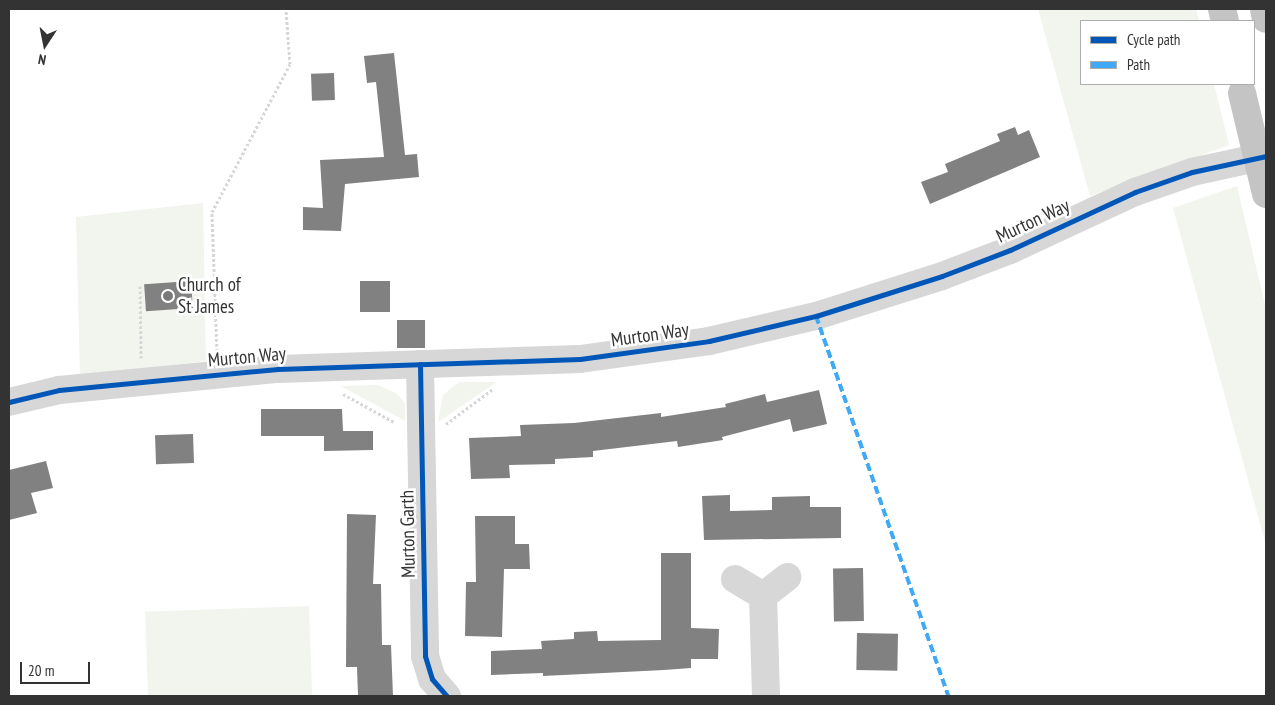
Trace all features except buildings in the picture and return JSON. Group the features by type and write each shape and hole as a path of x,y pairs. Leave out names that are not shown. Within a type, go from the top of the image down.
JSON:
{"highway":[{"path":"1264,9 1266,19"},
{"path":"1241,88 1266,194"}],"street":[{"name":"Murton Way","path":"9,402 59,390 217,374 278,369 580,359 708,341 816,316 951,273 1134,192 1192,172 1266,156"},
{"name":"Murton Garth","path":"420,364 425,656 432,679 446,696"},
{"path":"763,596 787,577"},
{"path":"736,579 763,596"},
{"path":"763,596 766,696"}],"path":[{"path":"217,374 212,212 290,64 286,9"},
{"path":"140,286 141,381"}],"shaded area":[{"path":"1038,9 1196,9 1199,20 1080,20 1080,85 1214,85 1229,145 1090,196"},
{"path":"1237,186 1266,309 1266,545 1173,208"},
{"path":"203,203 206,361 80,376 76,217"},
{"path":"459,382 497,382 438,422 443,395"},
{"path":"377,385 396,393 405,403 405,421 341,386"},
{"path":"309,606 312,696 148,696 145,612"}],"marked path":[{"path":"816,316 948,696"}],"cycle path":[{"path":"9,402 59,390 278,369 580,359 709,341 816,316 942,276 1010,250 1135,192 1192,172 1266,156"},
{"path":"420,364 425,656 432,679 447,696"}],"place":[{"name":"Church of St James","path":"168,296"}]}
